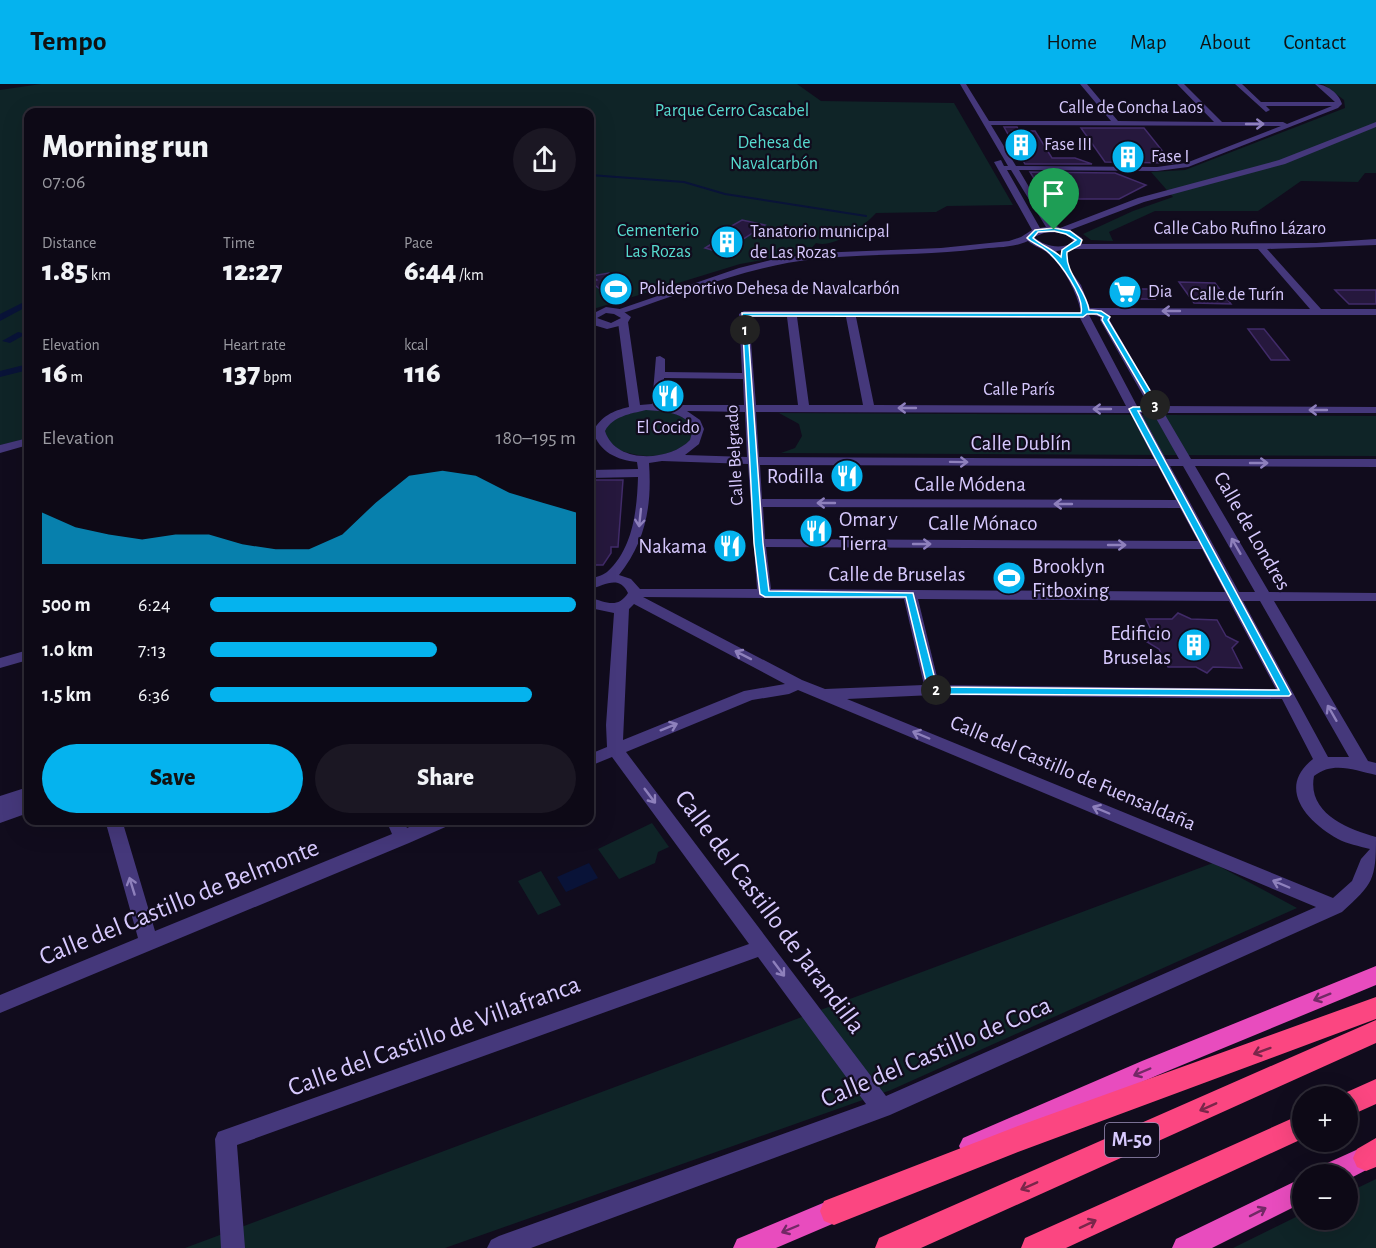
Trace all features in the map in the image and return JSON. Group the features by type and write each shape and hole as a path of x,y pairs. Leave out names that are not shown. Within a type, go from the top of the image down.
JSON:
{"highway":[{"path":"834,1211 997,1133 1376,975"},
{"path":"746,1248 1018,1139 1376,1008"},
{"name":"M-50","path":"889,1248 1376,1031"},
{"path":"1358,1100 1376,1091"},
{"name":"M-50","path":"1035,1248 1292,1131"},
{"path":"1352,1164 1373,1154"},
{"path":"1185,1248 1292,1195"}],"street":[{"path":"953,84 957,92"},
{"path":"963,84 1046,222 1073,242"},
{"path":"1083,84 1116,123"},
{"path":"1180,84 1220,124"},
{"path":"1238,84 1280,125"},
{"path":"1318,84 1337,98 1339,104"},
{"path":"1259,104 1339,104"},
{"path":"1000,168 1174,168 1188,165 1280,125 1293,124 1336,108 1339,104"},
{"name":"Calle de Concha Laos","path":"986,123 1280,125"},
{"path":"1037,240 1141,200 1288,160 1376,126"},
{"path":"1063,262 1063,254 1073,242 1147,203 1279,168 1376,126"},
{"path":"992,152 1037,240 1063,262 1092,315 1090,330 1323,762"},
{"path":"607,326 623,317 747,273 775,266 819,260 943,254 1037,240 1073,242"},
{"name":"Calle Cabo Rufino Lázaro","path":"1073,242 1104,246 1316,246 1376,242"},
{"path":"1260,246 1318,312"},
{"path":"594,315 601,311 623,317"},
{"name":"Calle de Turín","path":"1092,315 1376,312"},
{"name":"Calle Belgrado","path":"765,594 759,543 744,314 792,314"},
{"path":"804,407 792,314 1092,315"},
{"path":"851,315 869,408"},
{"name":"Calle de Turín","path":"1092,315 1376,322"},
{"name":"Calle de Londres","path":"1092,315 1158,409 1265,597 1369,766"},
{"path":"623,317 635,408"},
{"path":"594,324 607,326 625,334"},
{"path":"660,359 660,408 685,415 698,428 698,435 688,449 665,458"},
{"path":"659,375 749,376"},
{"name":"Calle París","path":"594,436 604,422 612,416 635,408 1376,410"},
{"path":"594,436 612,452 643,466"},
{"path":"0,449 24,443"},
{"path":"0,454 24,448"},
{"name":"Calle Dublín","path":"643,466 665,458 753,461 1376,463"},
{"path":"594,473 643,466"},
{"path":"594,582 609,578 621,564 638,530 643,466"},
{"name":"Calle Módena","path":"756,502 1184,504"},
{"name":"Calle Mónaco","path":"759,543 1206,545"},
{"name":"Calle del Castillo de Fuensaldaña","path":"609,578 627,582 630,599 797,684 1335,907"},
{"name":"Calle de Bruselas","path":"594,605 606,609 630,599 765,594 1376,597"},
{"path":"910,595 933,690"},
{"path":"615,749 614,725 630,599"},
{"path":"0,663 24,656"},
{"path":"594,758 749,694 789,689 797,684"},
{"path":"822,694 933,690 1286,694"},
{"name":"Calle del Castillo de Jarandilla","path":"615,749 882,1108"},
{"path":"1369,766 1341,760 1323,762 1310,769 1302,780 1303,795 1312,810 1327,824 1347,836 1376,844"},
{"path":"0,803 24,794"},
{"path":"0,816 24,807"},
{"path":"114,825 149,942"},
{"path":"396,825 403,838"},
{"name":"Calle del Castillo de Belmonte","path":"0,1004 433,825"},
{"name":"Calle del Castillo de Coca","path":"500,1248 882,1108 1335,907 1360,885 1371,859 1347,836"},
{"name":"Calle del Castillo de Villafranca","path":"233,1248 226,1139 763,947"}],"green space":[{"name":"Dehesa de Navalcarbón","path":"41,84 797,84 821,101 954,103 1013,205 947,206 936,212 876,213 840,240 823,244 816,243 808,252 740,264 594,309 594,108 24,108 24,440 0,445 0,90"},
{"path":"1323,84 1376,84 1376,173 1365,173 1358,182 1301,181 1258,211 1155,211 1109,232 1113,241 1091,240 1083,234 1133,211 1173,197 1151,172 1185,170 1345,108 1344,100"},
{"path":"644,410 664,411 683,417 693,426 693,438 674,451 653,456 632,454 610,446 604,431 607,426 616,418"},
{"path":"779,413 1376,416 1376,456 781,453 795,448 802,436 799,424"},
{"path":"652,823 669,847 658,852 655,863 619,879 598,849"},
{"path":"1213,863 1297,908 891,1090 445,1248 185,1248"},
{"path":"541,871 561,905 538,915 518,881"},
{"path":"1376,1179 1376,1248 1233,1248 1292,1219 1292,1230 1358,1230 1358,1188"}],"water":[{"path":"589,863 598,878 566,892 557,877"}],"building":[{"name":"Fase III","path":"1004,127 1017,127 1019,131 1035,131 1052,158 1075,158 1092,164 1025,164"},
{"path":"1081,128 1144,128 1172,163 1105,162"},
{"path":"1030,172 1115,173 1146,185 1119,199 1074,199 1069,197 1062,187 1040,188"},
{"name":"Tanatorio municipal de Las Rozas","path":"742,220 765,225 722,253 705,248 724,236 722,235 725,233 721,232"},
{"path":"609,273 613,277 619,275 628,283 601,290 594,284 594,281 597,280 594,276"},
{"path":"1179,282 1215,283 1231,304 1194,303"},
{"name":"Dia","path":"1110,289 1149,289 1155,299 1116,299"},
{"path":"1335,290 1376,290 1376,304 1349,304"},
{"path":"1248,329 1264,329 1289,360 1271,360"},
{"path":"594,480 623,480 618,547 611,547 611,553 603,565 594,565"},
{"name":"Edificio Bruselas","path":"1178,613 1191,619 1217,620 1226,636 1238,642 1232,648 1242,668 1213,667 1207,673 1196,667 1168,667 1159,649 1147,642 1154,636 1146,619 1172,619"}],"waterway":[{"path":"594,175 684,182 725,194 866,216"},
{"path":"0,318 24,305"},
{"path":"7,341 21,334"},
{"path":"0,374 24,368"}],"place":[{"name":"Fase III","path":"1021,145"},
{"name":"Fase I","path":"1128,157"},
{"name":"Tanatorio municipal de Las Rozas","path":"727,242"},
{"name":"Polideportivo Dehesa de Navalcarbón","path":"616,289"},
{"name":"Dia","path":"1125,292"},
{"name":"El Cocido","path":"668,396"},
{"name":"Rodilla","path":"847,476"},
{"name":"Omar y Tierra","path":"816,531"},
{"name":"Nakama","path":"730,546"},
{"name":"Brooklyn Fitboxing","path":"1009,578"},
{"name":"Edificio Bruselas","path":"1194,645"}],"route":[{"path":"1054,230 1037,231 1032,233 1030,238 1036,244 1046,247 1063,262 1084,302 1086,312 1083,315 744,314 759,543 765,594 910,595 933,690 1286,694 1133,409 1158,409 1105,320 1107,317 1099,312 1086,312 1084,302 1078,291 1063,262 1064,251 1078,244 1079,240 1068,232 1054,230"}],"park label":[{"name":"Parque Cerro Cascabel","path":"732,111"},
{"name":"Cementerio Las Rozas","path":"658,241"}]}
